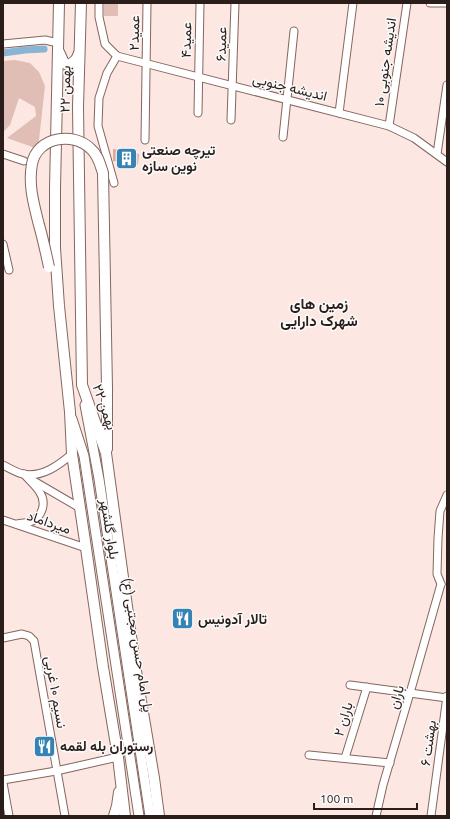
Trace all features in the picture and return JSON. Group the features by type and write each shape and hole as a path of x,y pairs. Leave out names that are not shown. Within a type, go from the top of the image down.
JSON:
{"highway":[{"name":"۲۲ بهمن","path":"59,3 55,233 61,322 70,412 72,454 126,815"},
{"name":"۲۲ بهمن","path":"81,3 78,107 82,384 106,453 135,665 160,816"},
{"path":"58,46 64,63 68,65 77,60 80,52"},
{"path":"61,322 32,198 31,182 32,163 38,151 46,144 62,138 80,142 92,149 97,156 103,173 107,461"},
{"path":"114,816 117,806 120,779"},
{"path":"155,816 158,802"}],"main road":[{"name":"پل امام حسن مجتبی (ع)","path":"82,384 99,479 150,816"},
{"name":"بلوار گلشهر","path":"70,412 84,456 114,651"},
{"name":"پل امام حسن مجتبی (ع)","path":"114,651 139,816"}],"street":[{"path":"99,3 99,17 105,44 117,56 107,73 99,98 98,126 114,183"},
{"name":"عمید۲","path":"145,140 147,3"},
{"name":"عمید۴","path":"198,113 200,3"},
{"name":"عمید۶","path":"231,120 235,3"},
{"path":"339,113 353,3"},
{"name":"اندیشه جنوبی ۱۰","path":"389,126 407,3"},
{"path":"430,3 447,4"},
{"path":"283,137 294,30"},
{"path":"3,44 45,40 58,46"},
{"name":"اندیشه جنوبی","path":"117,56 389,126 414,138 447,162"},
{"path":"437,154 445,113 447,84"},
{"path":"3,154 24,162"},
{"path":"3,244 9,270"},
{"path":"24,474 46,472 72,454"},
{"path":"3,465 24,474 80,508"},
{"path":"14,524 29,522 38,517 43,511 43,500 40,492 24,474"},
{"path":"444,585 437,574 438,538 440,511 447,495"},
{"name":"میرداماد","path":"3,520 86,548"},
{"name":"باران","path":"376,816 383,785 410,693 444,585"},
{"name":"نسیم ۱۰ غربی","path":"3,638 22,634 29,636 34,641 65,816"},
{"path":"350,685 447,698"},
{"name":"باران ۲","path":"345,758 367,687"},
{"name":"بهشت ۶","path":"431,816 447,698"},
{"path":"309,755 390,763"},
{"path":"9,816 3,781 118,757"}],"shaded area":[{"path":"104,3 118,3 118,16 104,16"},
{"path":"15,60 30,63 39,72 45,86 38,149 7,138 36,116 35,107 19,98 10,125 3,132 3,61"}],"building":[{"name":"تیرچه صنعتی نوین سازه","path":"113,149 139,154 138,165 113,161"}],"waterway":[{"path":"3,53 44,49"}],"place":[{"name":"تیرچه صنعتی نوین سازه","path":"126,158"},
{"name":"تالار آدونیس","path":"182,619"},
{"name":"رستوران بله لقمه","path":"45,746"}],"district":[{"name":"زمین های شهرک دارایی","path":"319,312"}]}
